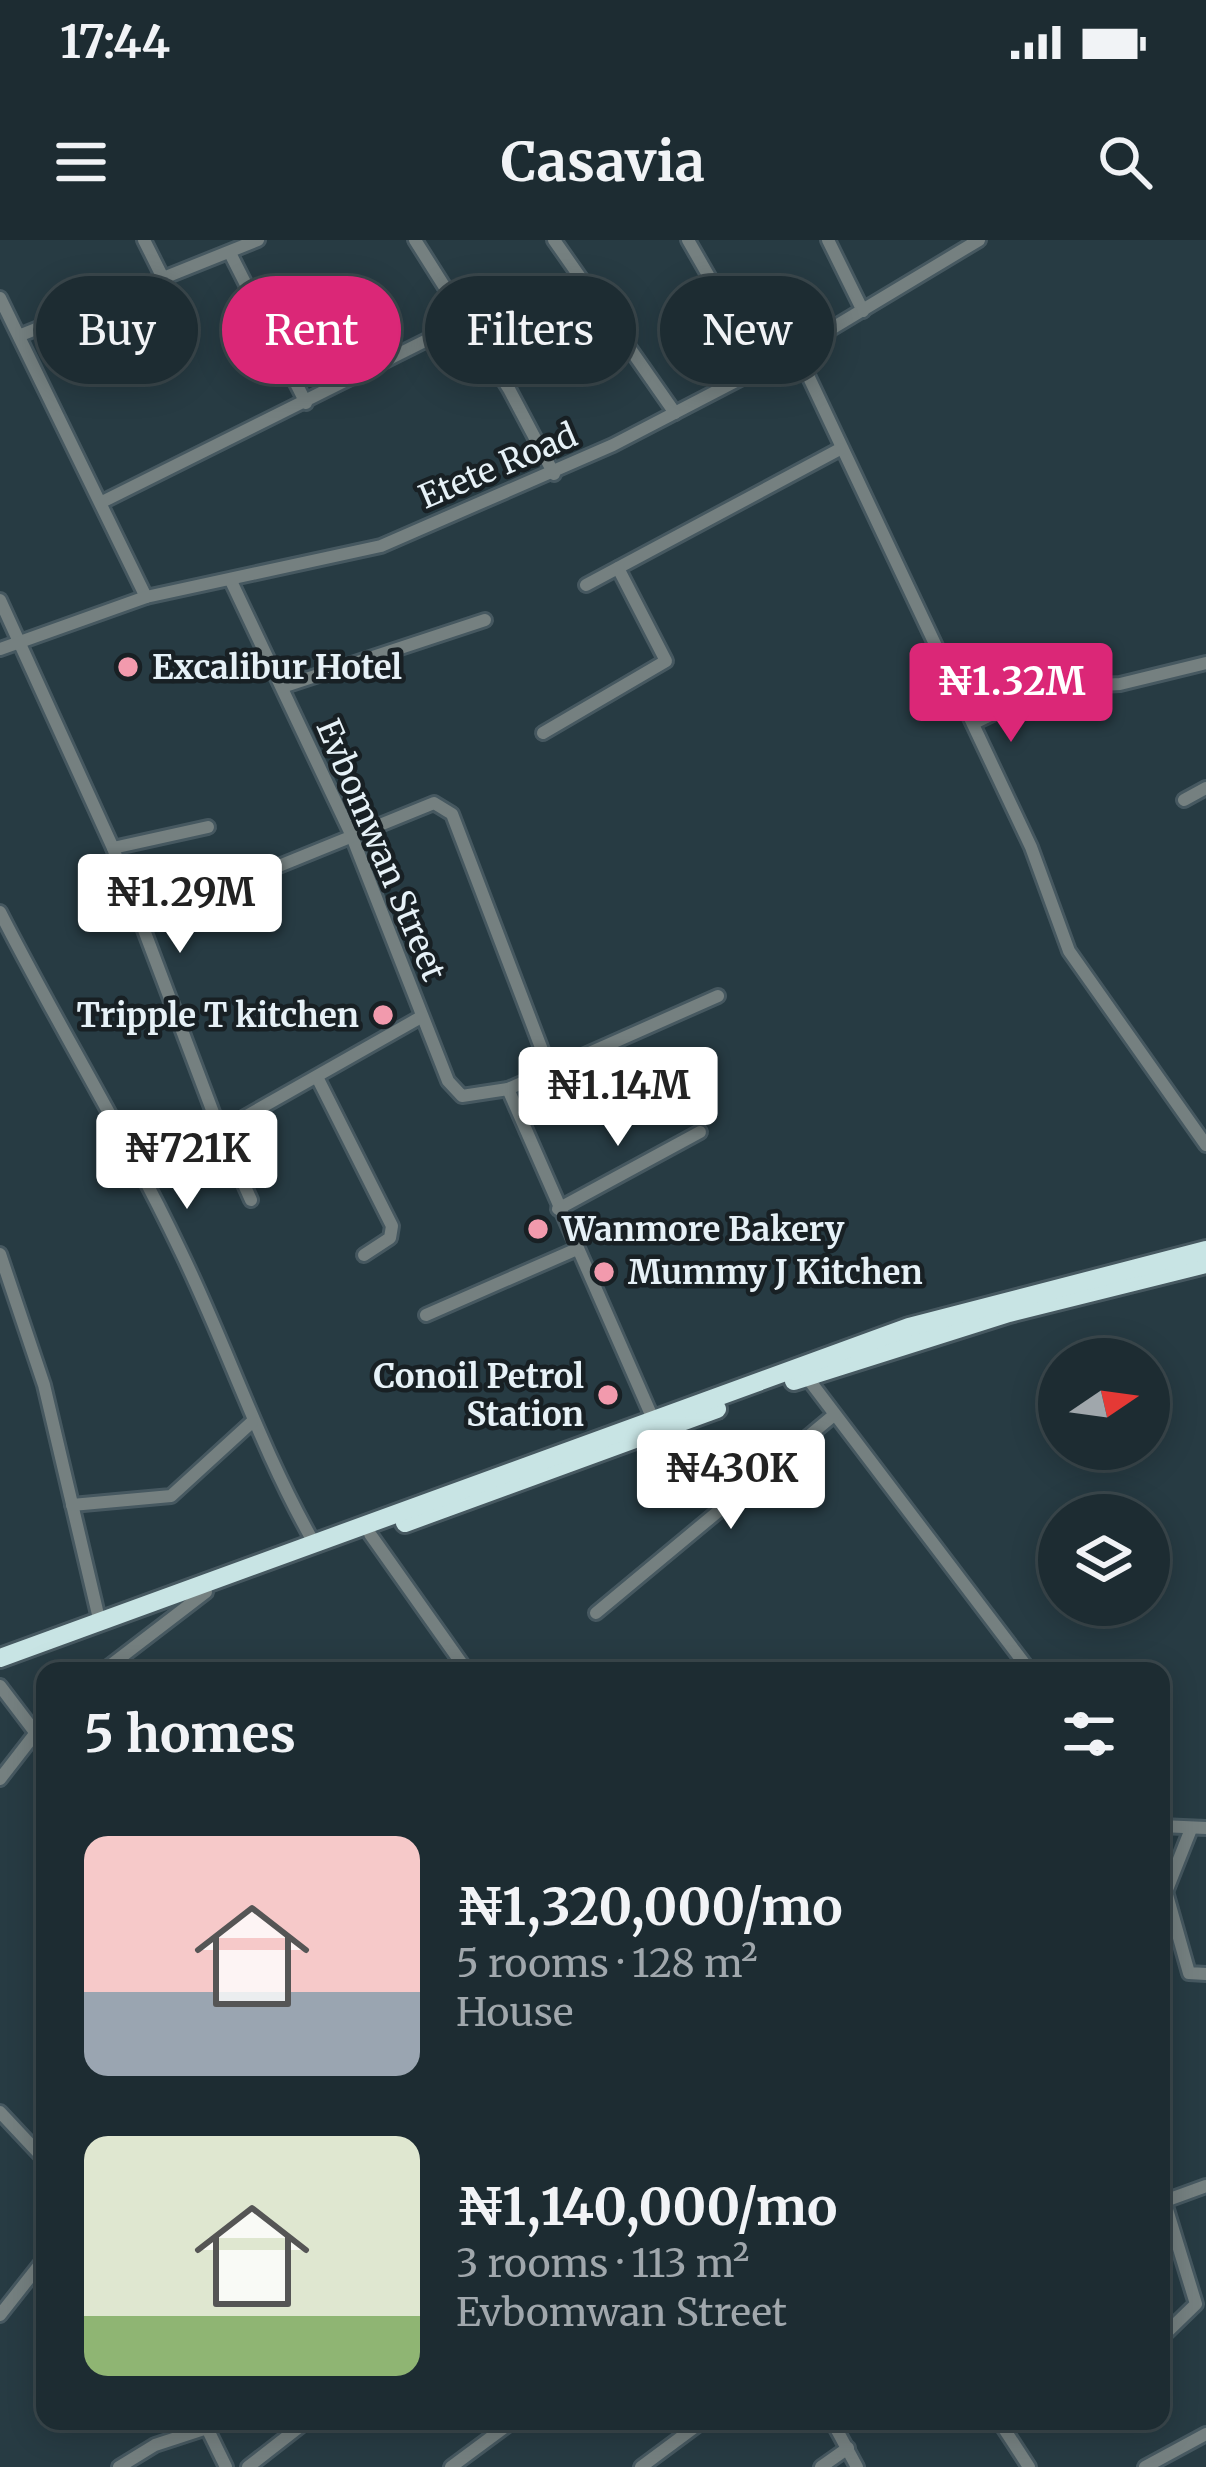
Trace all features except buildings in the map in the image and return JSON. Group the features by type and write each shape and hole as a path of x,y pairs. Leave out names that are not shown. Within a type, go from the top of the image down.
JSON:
{"highway":[{"path":"0,1669 806,1376 1206,1250"},
{"path":"0,1658 909,1327 1206,1264"}],"street":[{"path":"144,240 162,276"},
{"path":"174,276 258,240"},
{"path":"415,240 438,276"},
{"path":"554,240 675,413"},
{"path":"688,240 708,276"},
{"path":"828,240 862,311"},
{"name":"Etete Road","path":"834,328 980,240"},
{"path":"230,253 306,403"},
{"path":"0,298 146,597"},
{"path":"21,335 36,329"},
{"path":"102,502 425,342"},
{"path":"503,384 554,474"},
{"name":"Etete Road","path":"0,650 146,597 381,546 554,474 732,384"},
{"path":"811,384 1031,848 1069,951 1206,1145"},
{"path":"586,584 840,449"},
{"path":"543,733 666,661 618,568"},
{"name":"Evbomwan Street","path":"231,581 351,834 448,1081 463,1096 508,1089 718,996"},
{"path":"0,600 113,848 220,1132 251,1201"},
{"path":"282,687 485,620"},
{"path":"974,723 1046,688 1120,684 1206,663"},
{"path":"1184,800 1206,788"},
{"path":"269,870 434,803 452,814 550,1070"},
{"path":"113,848 208,827"},
{"path":"0,911 178,1244 252,1422 314,1544"},
{"path":"220,1132 421,1017"},
{"path":"316,1077 392,1226 390,1238 364,1255"},
{"path":"508,1089 652,1419"},
{"path":"558,1209 700,1132"},
{"path":"426,1315 577,1249"},
{"path":"0,1253 44,1385 100,1622"},
{"path":"806,1376 1023,1662"},
{"path":"596,1613 835,1415"},
{"path":"72,1504 171,1496 252,1422"},
{"path":"370,1534 461,1662"},
{"path":"116,1662 206,1592"},
{"path":"0,1686 36,1722"},
{"path":"0,1779 36,1731"},
{"path":"1170,1886 1199,1829"},
{"path":"1170,1908 1189,1973 1206,1974"},
{"path":"0,2112 36,2151"},
{"path":"1170,2195 1206,2186"},
{"path":"1170,2222 1196,2304 1170,2329"},
{"path":"0,2315 36,2269"},
{"path":"119,2467 192,2430"},
{"path":"208,2430 226,2467"},
{"path":"248,2467 295,2430"},
{"path":"452,2467 501,2430"},
{"path":"640,2467 691,2430"},
{"path":"837,2430 857,2467"},
{"path":"1005,2430 1029,2467"},
{"path":"1145,2467 1206,2434"},
{"path":"821,2467 848,2448"}],"place":[{"name":"Excalibur Hotel","path":"128,667"},
{"name":"Tripple T kitchen","path":"383,1015"},
{"name":"Wanmore Bakery","path":"538,1229"},
{"name":"Mummy J Kitchen","path":"604,1272"},
{"name":"Conoil Petrol Station","path":"608,1395"}]}
